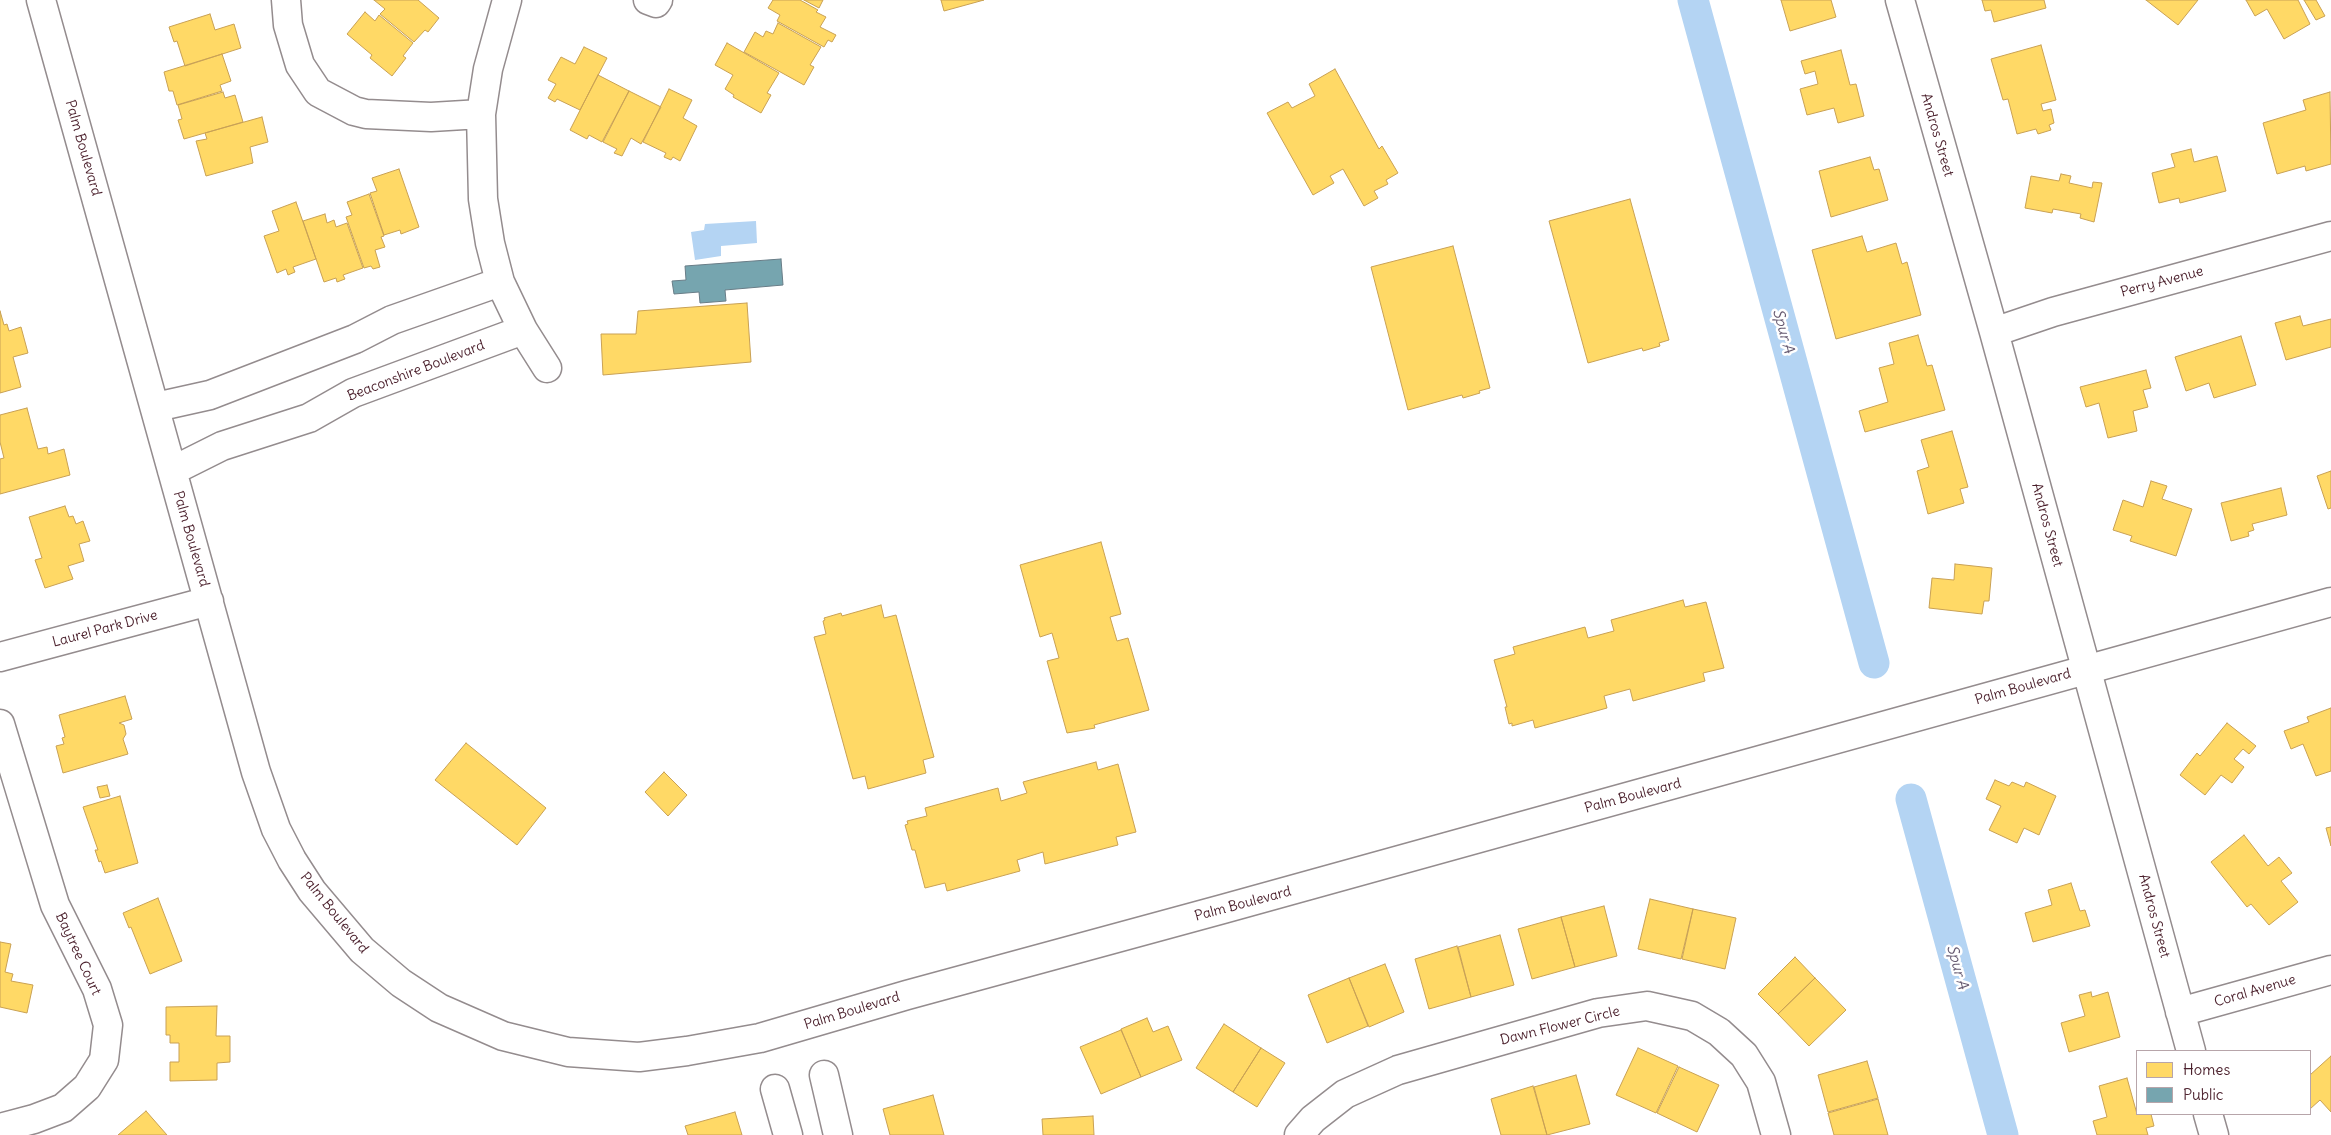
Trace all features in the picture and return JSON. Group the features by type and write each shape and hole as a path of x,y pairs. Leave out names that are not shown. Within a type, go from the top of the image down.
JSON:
{"street":[{"name":"Palm Boulevard","path":"41,0 156,407 256,772 276,829 292,860 312,891 362,950 401,984 439,1008 504,1036 568,1052 639,1057 687,1051 760,1038 907,995 1223,910 2087,668 2331,602"},
{"path":"286,0 288,25 300,65 318,92 354,111 366,114 431,117 481,114"},
{"path":"507,0 488,69 481,114 483,199 490,243 500,282 523,330 547,368"},
{"path":"648,0 656,4 658,0"},
{"name":"Andros Street","path":"1900,0 1994,332 2191,1050"},
{"name":"Perry Avenue","path":"1994,332 2053,312 2331,236"},
{"path":"156,407 210,395 356,339 392,320 500,282"},
{"name":"Beaconshire Boulevard","path":"172,471 222,446 308,418 352,393 523,330"},
{"name":"Laurel Park Drive","path":"0,657 209,601"},
{"name":"Baytree Court","path":"0,724 55,905 97,989 108,1025 104,1060 87,1088 63,1108 34,1119 0,1128"},
{"name":"Coral Avenue","path":"2180,1012 2331,970"},
{"name":"Dawn Flower Circle","path":"1299,1135 1313,1120 1345,1094 1398,1070 1598,1013 1647,1006 1692,1016 1719,1032 1744,1055 1761,1082 1776,1135"},
{"path":"824,1075 838,1135"},
{"path":"775,1089 788,1135"},
{"path":"2208,1115 2214,1135"}],"water":[{"path":"756,221 757,243 721,246 721,256 695,260 691,232 704,230 705,224"}],"building: Homes":[{"path":"374,0 418,0 439,18 428,32 425,30 414,42 380,14 385,9"},
{"path":"773,0 800,0 818,10 816,12 826,17 820,27 836,35 832,42 828,40 824,47 777,21 780,15 768,8"},
{"path":"804,0 823,0 819,8"},
{"path":"941,0 984,0 944,11"},
{"path":"1781,0 1831,0 1836,17 1790,31"},
{"path":"1982,0 2044,0 2046,8 1994,22 1991,10 1985,11"},
{"path":"2146,0 2198,0 2178,25"},
{"path":"2246,0 2298,0 2310,24 2284,39 2267,9 2255,16"},
{"path":"2304,0 2316,0 2325,16 2316,20"},
{"path":"365,12 375,21 379,15 413,43 403,56 406,58 392,76 370,58 372,55 347,34"},
{"path":"210,14 215,30 234,24 241,48 185,66 177,41 174,42 169,27"},
{"path":"778,23 821,47 810,65 814,67 804,85 744,52 755,32 763,37 766,31 773,34"},
{"path":"727,43 779,73 767,93 771,95 761,113 733,97 734,95 725,89 733,75 715,65"},
{"path":"2041,45 2056,100 2041,104 2043,111 2051,109 2054,123 2049,125 2051,130 2038,134 2036,129 2017,134 2008,99 2003,100 1991,59"},
{"path":"584,47 607,58 580,110 557,99 555,102 548,98 556,84 548,80 561,57 575,64"},
{"path":"1841,50 1850,85 1856,84 1864,116 1838,123 1834,108 1807,115 1800,89 1818,84 1815,71 1805,74 1801,61"},
{"path":"222,54 231,81 220,85 222,91 177,105 173,91 169,91 164,72"},
{"path":"1335,69 1379,149 1382,146 1398,173 1386,180 1388,184 1374,191 1378,198 1364,206 1343,169 1330,176 1334,183 1313,195 1267,113 1288,102 1292,108 1315,96 1309,84"},
{"path":"598,75 629,91 602,142 589,135 587,139 570,130"},
{"path":"669,89 692,100 683,118 697,126 680,161 673,157 671,160 664,157 666,153 643,142"},
{"path":"629,91 661,107 641,144 631,138 622,156 614,153 617,149 603,142"},
{"path":"223,92 225,98 235,95 243,122 184,139 178,120 182,119 178,105"},
{"path":"2330,92 2331,164 2306,171 2305,166 2277,174 2263,123 2306,110 2303,100"},
{"path":"262,117 268,142 250,147 253,163 206,176 196,141 207,139 205,133"},
{"path":"2191,149 2194,162 2217,156 2226,191 2180,203 2179,198 2159,203 2152,173 2175,167 2171,154"},
{"path":"1870,157 1874,170 1879,169 1888,200 1831,217 1819,171"},
{"path":"399,169 419,227 401,234 400,230 384,235 370,193 377,191 372,178"},
{"path":"2061,174 2071,176 2069,183 2092,188 2093,182 2102,183 2094,222 2080,218 2081,214 2053,209 2052,213 2025,208 2031,176 2059,181"},
{"path":"369,194 384,236 381,237 385,247 375,250 380,267 373,269 371,266 364,268 346,217 352,215 347,202"},
{"path":"1630,199 1669,340 1659,343 1660,346 1643,351 1642,348 1588,363 1549,221"},
{"path":"296,202 316,259 293,267 295,272 288,275 286,269 277,273 264,236 279,231 272,211"},
{"path":"325,214 327,223 334,220 336,227 347,223 363,268 343,275 345,279 337,282 336,278 324,282 303,221"},
{"path":"1862,236 1867,252 1896,243 1902,264 1907,262 1921,315 1836,339 1812,250"},
{"path":"1453,246 1490,388 1463,398 1462,395 1408,410 1371,267"},
{"path":"747,303 751,362 603,375 601,334 636,334 638,311"},
{"path":"0,311 4,325 7,324 9,331 21,327 28,353 13,357 21,387 0,393"},
{"path":"2300,316 2303,326 2331,319 2331,347 2286,360 2275,323"},
{"path":"1918,335 1927,366 1932,365 1945,410 1865,432 1859,411 1888,402 1879,368 1894,364 1889,343"},
{"path":"2241,336 2256,385 2214,398 2209,383 2186,391 2175,357"},
{"path":"2146,370 2151,388 2143,390 2148,407 2133,411 2137,431 2108,438 2099,403 2086,407 2080,387"},
{"path":"27,408 38,449 47,447 48,454 64,449 70,475 0,494 0,459 4,458 0,442 0,415"},
{"path":"1952,431 1968,487 1960,489 1964,503 1928,514 1917,471 1929,467 1921,440"},
{"path":"2331,471 2331,508 2328,509 2317,476"},
{"path":"2151,481 2167,486 2162,499 2192,509 2176,556 2130,541 2132,536 2113,530 2123,500 2143,507"},
{"path":"2281,488 2287,515 2252,524 2254,530 2248,532 2249,536 2231,541 2221,503"},
{"path":"65,506 69,517 73,516 76,524 83,521 90,541 79,544 84,561 68,566 73,579 45,588 35,560 42,558 29,517"},
{"path":"1101,542 1121,614 1110,617 1117,641 1128,638 1149,710 1094,725 1095,728 1067,733 1047,661 1059,658 1052,633 1040,637 1020,565"},
{"path":"1955,564 1992,568 1989,601 1984,601 1982,614 1929,608 1932,578 1954,580"},
{"path":"1683,600 1685,607 1706,602 1724,668 1703,673 1705,681 1633,701 1630,689 1604,696 1607,708 1535,728 1533,720 1512,726 1512,723 1509,724 1505,707 1507,707 1494,660 1515,654 1513,647 1585,627 1588,638 1614,631 1611,620"},
{"path":"881,605 884,618 896,615 934,757 923,760 926,773 868,789 865,776 853,779 814,637 826,634 824,618 841,613 842,616"},
{"path":"125,696 132,719 119,723 124,725 126,734 123,739 128,754 63,773 56,746 64,744 62,738 65,737 59,715"},
{"path":"2331,708 2331,771 2316,776 2303,744 2291,749 2284,731 2309,722 2307,717"},
{"path":"2227,723 2256,746 2249,754 2243,749 2234,759 2244,767 2232,783 2221,775 2205,795 2180,775 2197,753 2200,756"},
{"path":"466,743 546,808 517,845 435,780"},
{"path":"1096,762 1098,770 1118,764 1136,832 1116,837 1118,845 1045,864 1043,852 1017,860 1020,871 947,891 945,883 925,888 915,850 912,850 905,825 908,824 907,821 927,816 925,808 998,788 1001,801 1027,793 1023,782"},
{"path":"664,772 687,795 668,816 645,792"},
{"path":"1995,780 2009,786 2012,782 2024,787 2026,782 2056,796 2039,835 2024,828 2017,843 1989,830 2001,806 1986,799"},
{"path":"107,785 110,796 100,798 97,787"},
{"path":"120,796 138,863 105,873 95,850 98,850 83,807"},
{"path":"2331,827 2331,846 2326,828"},
{"path":"2244,835 2268,866 2279,857 2292,873 2281,881 2298,902 2269,925 2251,904 2247,907 2211,862"},
{"path":"2071,883 2080,911 2085,910 2090,926 2033,942 2025,913 2052,905 2048,890"},
{"path":"158,898 182,961 150,974 131,927 129,928 123,913"},
{"path":"1650,899 1693,909 1681,959 1638,949"},
{"path":"1604,906 1617,956 1575,967 1561,917"},
{"path":"1693,909 1736,918 1725,969 1682,959"},
{"path":"1561,917 1575,967 1532,979 1518,929"},
{"path":"1500,935 1514,985 1471,997 1458,947"},
{"path":"0,942 11,944 5,972 13,974 11,981 33,985 27,1013 0,1007"},
{"path":"1457,946 1471,997 1429,1009 1415,959"},
{"path":"1795,957 1815,978 1778,1014 1758,994"},
{"path":"1385,964 1404,1012 1369,1027 1349,978"},
{"path":"1349,978 1368,1026 1327,1043 1308,995"},
{"path":"1815,978 1846,1010 1809,1046 1778,1014"},
{"path":"2091,992 2092,997 2108,992 2120,1037 2069,1052 2061,1023 2085,1016 2079,995"},
{"path":"217,1006 216,1036 230,1036 230,1062 217,1063 217,1080 170,1081 170,1062 179,1062 179,1043 170,1043 170,1035 166,1035 166,1007"},
{"path":"1147,1018 1153,1032 1168,1026 1182,1060 1141,1077 1121,1029"},
{"path":"1224,1024 1261,1048 1233,1092 1196,1068"},
{"path":"1121,1030 1141,1077 1101,1094 1080,1047"},
{"path":"1261,1048 1285,1063 1257,1107 1233,1092"},
{"path":"1638,1048 1678,1066 1656,1113 1616,1095"},
{"path":"2331,1056 2331,1112 2320,1100 2311,1108 2311,1074"},
{"path":"1867,1061 1878,1098 1828,1112 1818,1075"},
{"path":"1679,1067 1719,1085 1697,1132 1657,1113"},
{"path":"1576,1075 1590,1124 1547,1135 1534,1087"},
{"path":"2127,1078 2136,1115 2151,1115 2154,1126 2146,1128 2148,1135 2097,1135 2093,1121 2107,1117 2099,1086"},
{"path":"1533,1086 1547,1135 1501,1135 1491,1099"},
{"path":"933,1095 944,1135 890,1135 883,1109"},
{"path":"1878,1099 1888,1135 1834,1135 1828,1113"},
{"path":"146,1111 167,1135 118,1135"},
{"path":"735,1112 742,1135 688,1135 685,1126"},
{"path":"1093,1116 1094,1135 1043,1135 1042,1119"}],"building: Public":[{"path":"781,259 783,285 725,290 726,301 700,303 699,292 674,294 672,281 686,280 685,266"}],"waterway":[{"name":"Spur A","path":"1693,0 1874,663"},
{"name":"Spur A","path":"1911,799 2003,1135"}]}
